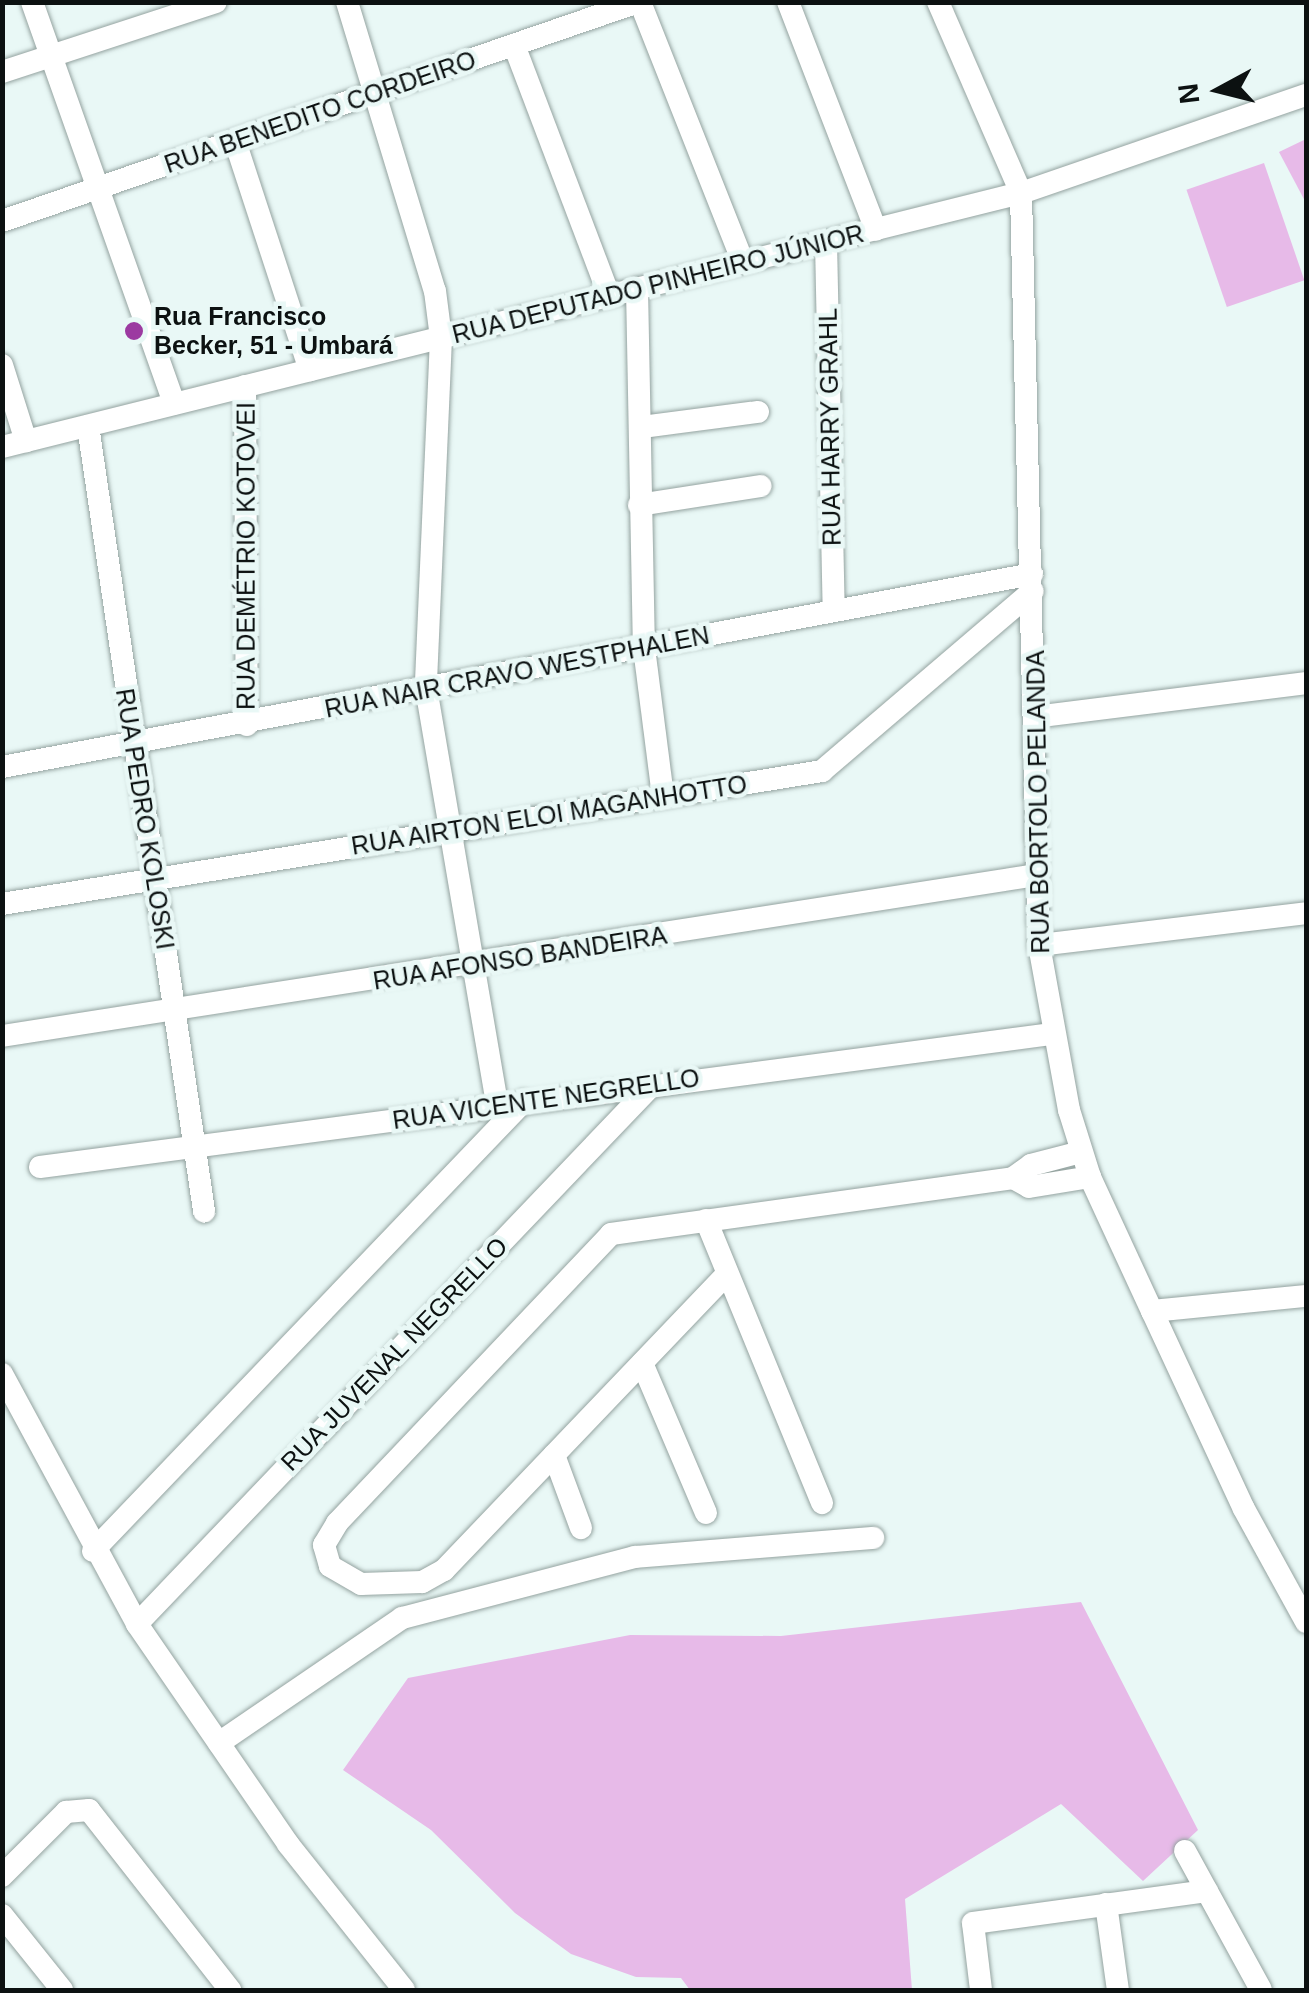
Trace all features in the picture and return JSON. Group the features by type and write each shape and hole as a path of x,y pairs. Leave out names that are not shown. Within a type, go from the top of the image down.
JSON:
{"street":[{"path":"32,2 174,404"},
{"path":"2,72 216,2"},
{"path":"347,2 435,291 441,338 426,688 497,1104"},
{"path":"639,2 743,262"},
{"name":"RUA BENEDITO CORDEIRO","path":"2,221 97,185 236,144 639,2"},
{"path":"788,2 876,230"},
{"name":"RUA BORTOLO PELANDA","path":"938,2 1021,194 1038,946 1052,1034 1090,1176 1244,1508 1306,1622"},
{"path":"514,45 609,296"},
{"name":"RUA DEPUTADO PINHEIRO JÚNIOR","path":"2,447 1021,194 1306,95"},
{"path":"236,144 310,370"},
{"name":"RUA HARRY GRAHL","path":"826,242 834,611"},
{"path":"637,288 644,648 663,797"},
{"path":"2,365 26,441"},
{"name":"RUA DEMÉTRIO KOTOVEI","path":"245,386 247,725"},
{"path":"642,428 758,412"},
{"name":"RUA PEDRO KOLOSKI","path":"88,426 204,1212"},
{"path":"639,505 761,486"},
{"name":"RUA NAIR CRAVO WESTPHALEN","path":"2,767 247,725 834,611 1032,583"},
{"name":"RUA AIRTON ELOI MAGANHOTTO","path":"2,904 822,771 1032,583"},
{"path":"1034,717 1306,683"},
{"name":"RUA AFONSO BANDEIRA","path":"2,1036 473,966 1036,874"},
{"path":"1038,946 1306,912"},
{"name":"RUA VICENTE NEGRELLO","path":"40,1167 194,1149 524,1100 1052,1034"},
{"name":"RUA JUVENAL NEGRELLO","path":"137,1624 652,1084"},
{"path":"93,1552 524,1100"},
{"path":"725,1276 429,1579 354,1583 326,1560 324,1545 337,1523 611,1234 1012,1178 1031,1165 1081,1152"},
{"path":"1012,1178 1029,1187 1090,1176"},
{"path":"706,1220 725,1276 822,1503"},
{"path":"1152,1312 1306,1296"},
{"path":"642,1363 706,1514"},
{"path":"2,1374 93,1552 137,1624 288,1844 404,1990"},
{"path":"554,1455 581,1528"},
{"path":"219,1743 402,1618 635,1557 872,1538"},
{"path":"2,1876 66,1812 89,1810 230,1990"},
{"path":"1185,1851 1262,1990"},
{"path":"981,1990 972,1924 1207,1891"},
{"path":"1106,1904 1118,1990"},
{"path":"2,1915 62,1990"}],"shaded area":[{"path":"1306,139 1306,203 1279,152"},
{"path":"1264,163 1304,280 1227,307 1186,190"},
{"path":"1081,1602 1198,1830 1143,1881 1061,1804 905,1899 912,1990 690,1990 681,1978 636,1977 571,1954 515,1913 431,1830 343,1770 408,1678 630,1635 781,1636"}],"place":[{"name":"Rua Francisco Becker, 51 - Umbará","path":"134,331"}]}
